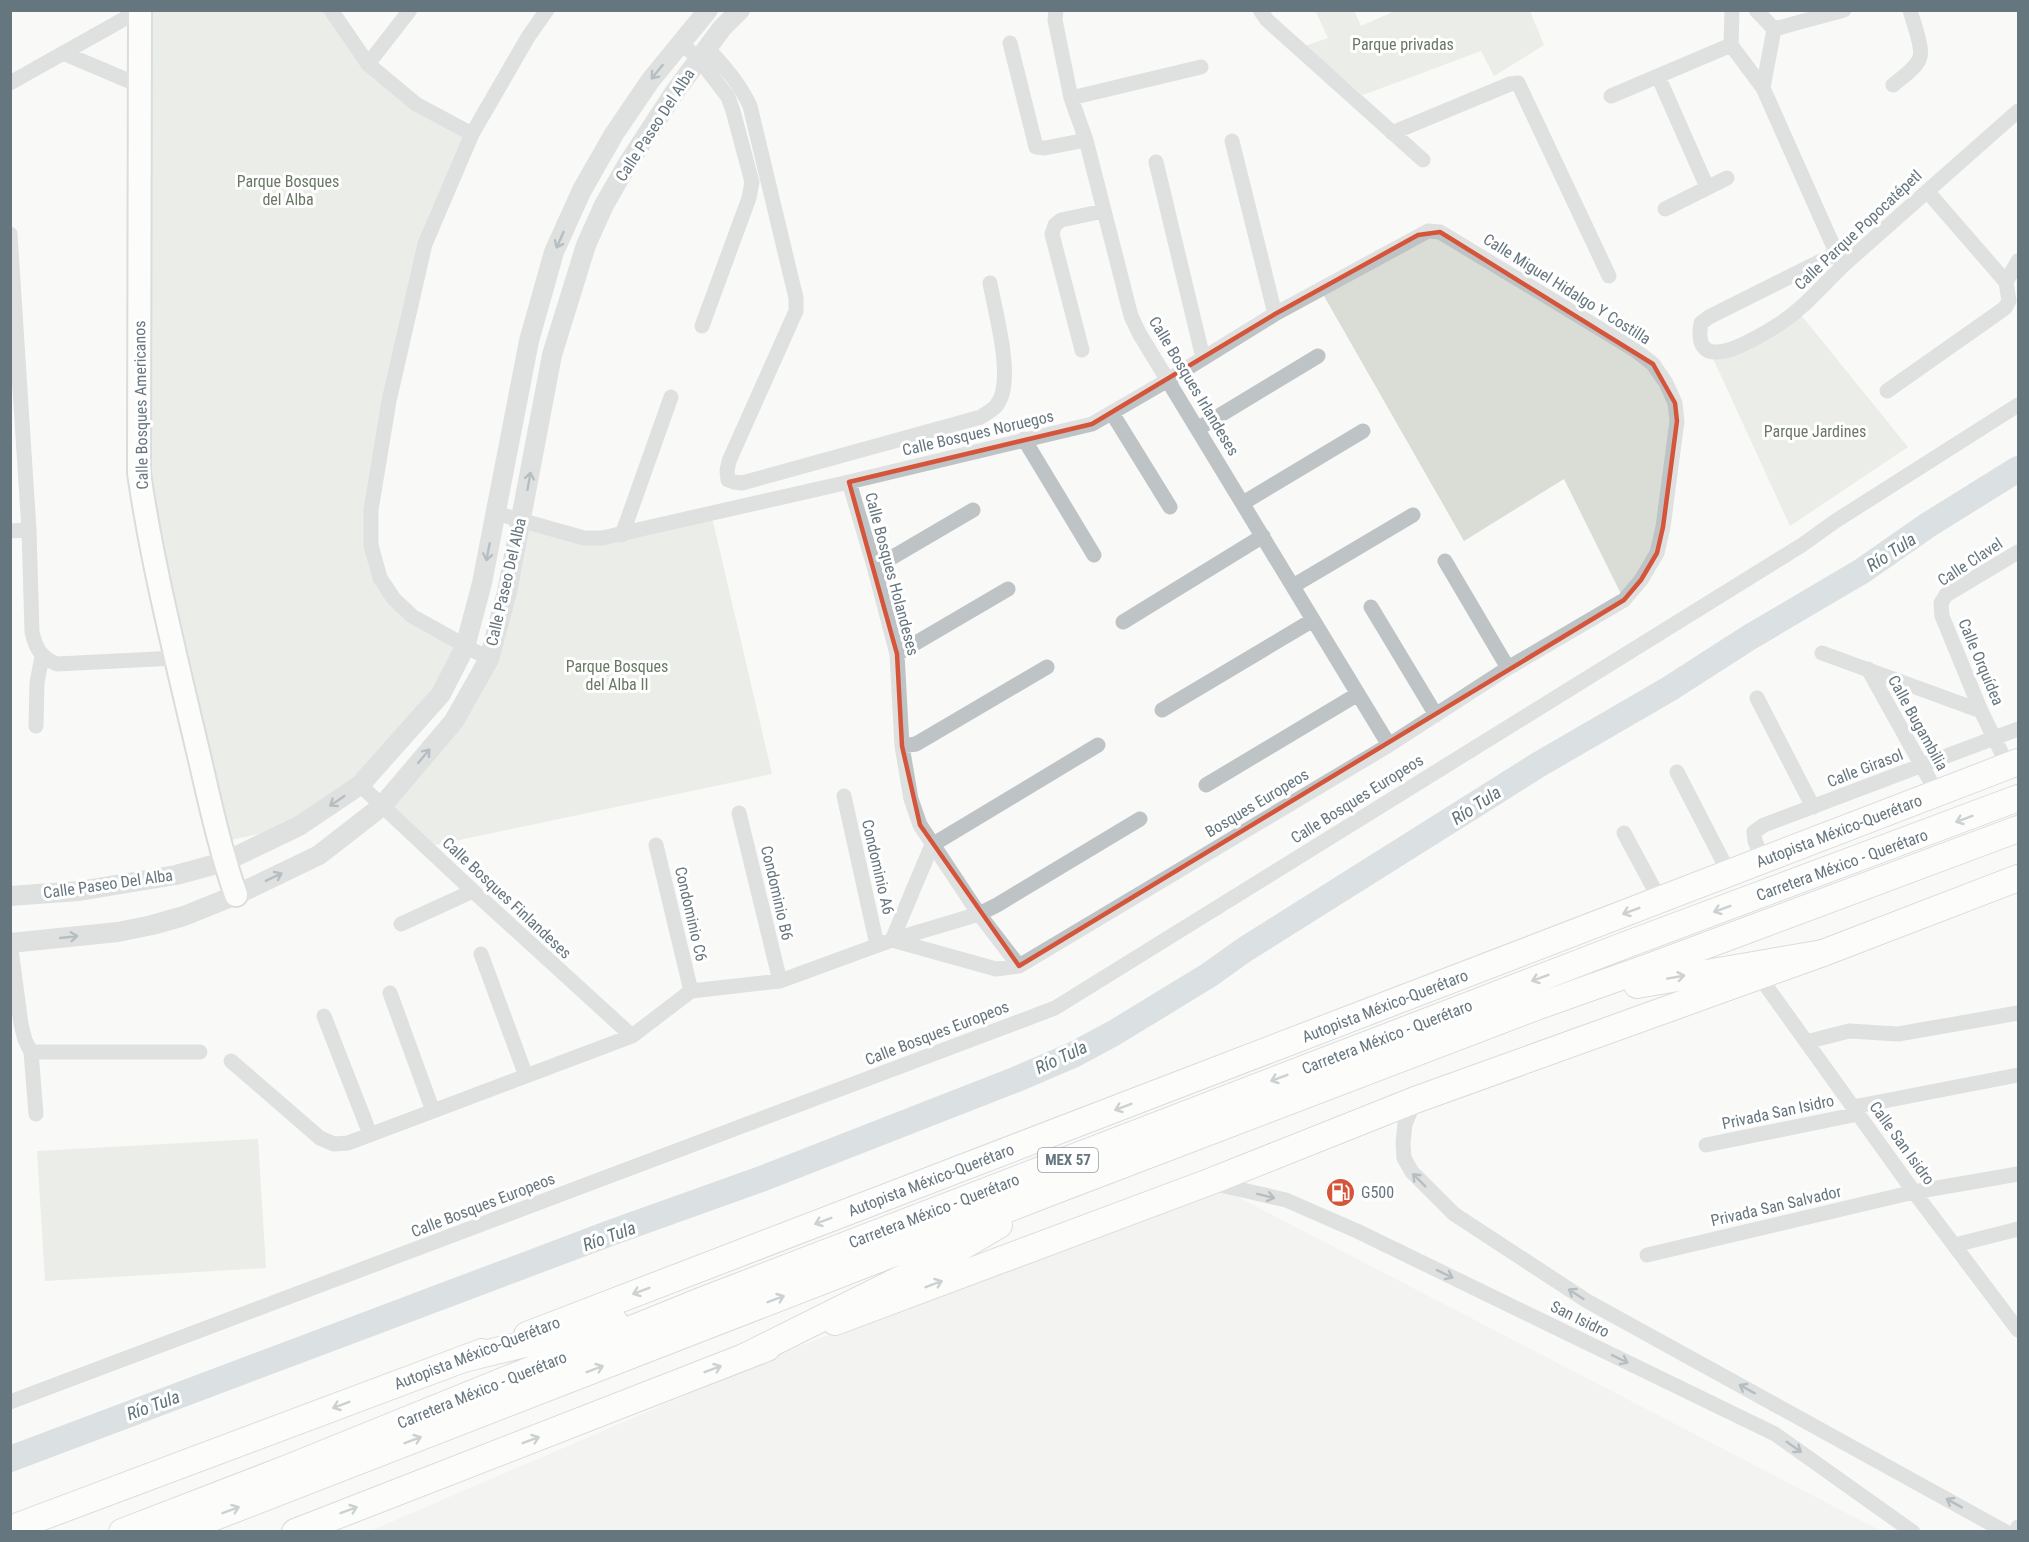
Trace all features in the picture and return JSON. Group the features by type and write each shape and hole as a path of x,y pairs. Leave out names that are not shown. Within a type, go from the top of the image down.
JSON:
{"main road":[{"name":"Calle Bosques Americanos","path":"140,11 139,472 147,531 176,658 224,862 236,895"},
{"name":"Autopista México-Querétaro","path":"10,1529 463,1359 2013,764"},
{"name":"Carretera México - Querétaro","path":"122,1532 288,1468 703,1300 1628,944 2019,798"},
{"name":"Carretera México - Querétaro","path":"176,1532 1536,1006 1654,965 2019,829"},
{"path":"295,1532 746,1356 1209,1182 1416,1100 1823,953 2019,878"},
{"path":"1536,1006 1667,979 1823,953"},
{"path":"746,1356 967,1245 1048,1193"},
{"path":"463,1359 703,1300"},
{"path":"10,1512 103,1495"}],"street":[{"path":"331,10 369,64 416,104 472,134"},
{"path":"369,64 410,10"},
{"path":"489,658 465,647 412,616 393,599 380,578 371,544 371,510 389,401 425,244 472,134 528,37 548,10"},
{"name":"Calle Paseo Del Alba","path":"10,896 132,884 224,862 299,826 360,784 441,694 465,647 482,583 529,341 554,252 582,190 614,134 650,81 708,10"},
{"name":"Calle Paseo Del Alba","path":"11,943 118,932 184,916 236,895 319,855 382,806 454,721 489,658 507,592 552,355 586,245 604,205 627,165 674,93 722,28 740,10"},
{"name":"Calle Bosques Irlandeses","path":"1056,10 1055,20 1071,98 1086,140 1131,316 1389,745"},
{"path":"1260,10 1275,27 1423,160"},
{"path":"1774,29 1844,10"},
{"path":"1893,85 1916,65 1920,57 1920,48 1910,10"},
{"path":"10,83 140,11"},
{"path":"1774,29 1758,13 1732,16 1731,45 1763,88 1840,260"},
{"path":"1763,88 1774,29"},
{"path":"681,43 703,54 731,75 750,106 796,298 796,311 729,461 728,480 742,483 902,439 981,417 996,406 1005,387 1005,367 990,283"},
{"path":"1010,43 1036,147 1045,148 1086,140"},
{"path":"1611,96 1731,45"},
{"path":"63,53 141,86"},
{"path":"702,326 750,198 752,182 734,111 703,54"},
{"path":"1071,98 1201,67"},
{"path":"1658,76 1707,188"},
{"path":"1392,133 1510,84 1518,83 1609,276"},
{"name":"Calle Parque Popocatépetl","path":"1840,260 1709,317 1701,323 1699,334 1703,345 1710,352 1721,353 1777,326 1797,310 1840,260 1927,191 2019,111"},
{"path":"1232,141 1275,314"},
{"path":"1156,162 1203,358"},
{"path":"1665,209 1727,178"},
{"path":"1887,391 2005,308 2009,301 2006,282 1927,191"},
{"path":"1082,350 1052,234 1055,225 1061,220 1104,211"},
{"name":"Calle Bosques Noruegos","path":"495,513 584,538 602,538 1092,424 1275,314 1428,231"},
{"name":"Calle Miguel Hidalgo Y Costilla","path":"1428,231 1440,232 1635,350 1653,364 1666,383 1675,403 1677,422 1663,527 1657,553 1641,580 1624,600"},
{"path":"10,234 16,419 29,530 32,632 35,645 42,656 57,664 176,658"},
{"path":"2006,282 2019,261"},
{"path":"1199,428 1318,356"},
{"path":"622,535 671,397"},
{"name":"Calle Bosques Europeos","path":"10,1402 1055,1008 1802,545 1834,522 2019,405"},
{"path":"1112,413 1170,507"},
{"path":"1243,503 1363,431"},
{"path":"1024,439 1094,555"},
{"name":"Calle Bosques Holandeses","path":"849,482 897,654 902,746 911,799 920,825 979,914 1019,966"},
{"path":"874,566 973,510"},
{"path":"1293,586 1413,515"},
{"path":"10,531 29,530"},
{"path":"1123,622 1263,536"},
{"name":"Calle Clavel","path":"1941,603 1946,596 2018,554"},
{"path":"1445,561 1508,668"},
{"path":"897,654 1008,589"},
{"name":"Bosques Europeos","path":"892,940 996,969 1019,966 1389,745 1508,668 1624,600"},
{"name":"Calle Orquídea","path":"1941,603 1942,616 1981,711 1994,738 2013,764"},
{"path":"1371,608 1436,715"},
{"path":"1162,710 1312,620"},
{"path":"1822,653 1981,711"},
{"path":"36,726 37,683 42,656"},
{"path":"902,746 916,744 1047,667"},
{"name":"Calle Bugambilia","path":"1868,669 1937,794"},
{"path":"1206,785 1358,694"},
{"path":"1757,698 1813,807"},
{"name":"Calle Girasol","path":"1763,860 1755,841 1755,832 1764,825 2019,729"},
{"path":"892,940 932,845 1098,746"},
{"path":"1677,772 1729,873"},
{"name":"Calle Bosques Finlandeses","path":"360,784 632,1036"},
{"name":"Condominio A6","path":"844,796 877,945"},
{"name":"Condominio B6","path":"740,813 780,981"},
{"path":"231,1061 320,1138 334,1144 348,1143 632,1036 691,991 780,981 877,945 979,914 1140,819"},
{"path":"1624,832 1660,900"},
{"name":"Condominio C6","path":"656,845 691,991"},
{"path":"401,924 473,891"},
{"path":"11,943 21,1024 31,1052 36,1114"},
{"path":"481,954 526,1076"},
{"name":"Calle San Isidro","path":"1759,976 1914,1192 2019,1330"},
{"path":"390,993 433,1111"},
{"path":"1806,1042 1849,1031 1898,1034 2019,1013"},
{"path":"324,1016 370,1134"},
{"path":"31,1052 200,1052"},
{"name":"Privada San Isidro","path":"1706,1145 2019,1075"},
{"name":"San Isidro","path":"1416,1100 1405,1124 1404,1158 1412,1172 1454,1214 1587,1301 2006,1532"},
{"name":"Privada San Salvador","path":"1647,1255 1914,1192 2019,1174"},
{"name":"San Isidro","path":"1209,1182 1286,1200 1357,1231 1775,1434 1913,1532"},
{"path":"1955,1245 2019,1229"},
{"path":"2017,1532 2019,1527"}],"highlighted area":[{"path":"1440,232 1653,364 1675,403 1677,421 1663,527 1657,553 1641,580 1624,600 1019,966 920,825 902,746 897,654 849,482 1092,424 1275,314 1418,235"}],"shaded area":[{"path":"1209,1182 1881,1531 368,1532 800,1346 1052,1248"}],"green space":[{"name":"Parque Bosques del Alba","path":"140,10 331,11 369,64 472,134 425,244 389,401 371,545 393,599 465,647 360,785 299,826 225,841 147,531"},
{"name":"Parque privadas","path":"1315,10 1354,11 1361,26 1395,11 1530,11 1544,45 1494,76 1481,51 1363,95 1305,46 1328,38"},
{"path":"1428,231 1635,350 1675,403 1663,527 1624,600 1564,479 1464,541 1320,289"},
{"name":"Parque Jardines","path":"1797,310 1908,447 1790,526 1710,352"},
{"name":"Parque Bosques del Alba II","path":"711,513 772,774 426,847 382,806 489,659 521,520 584,538"},
{"path":"258,1139 266,1268 45,1281 37,1151"}],"waterway":[{"name":"Río Tula","path":"10,1459 613,1232 764,1178 1073,1055 1114,1033 1209,975 1244,950 1538,765 1669,689 1750,637 1862,571 1928,525 2018,469"}],"place":[{"name":"G500","path":"1340,1192"}]}
